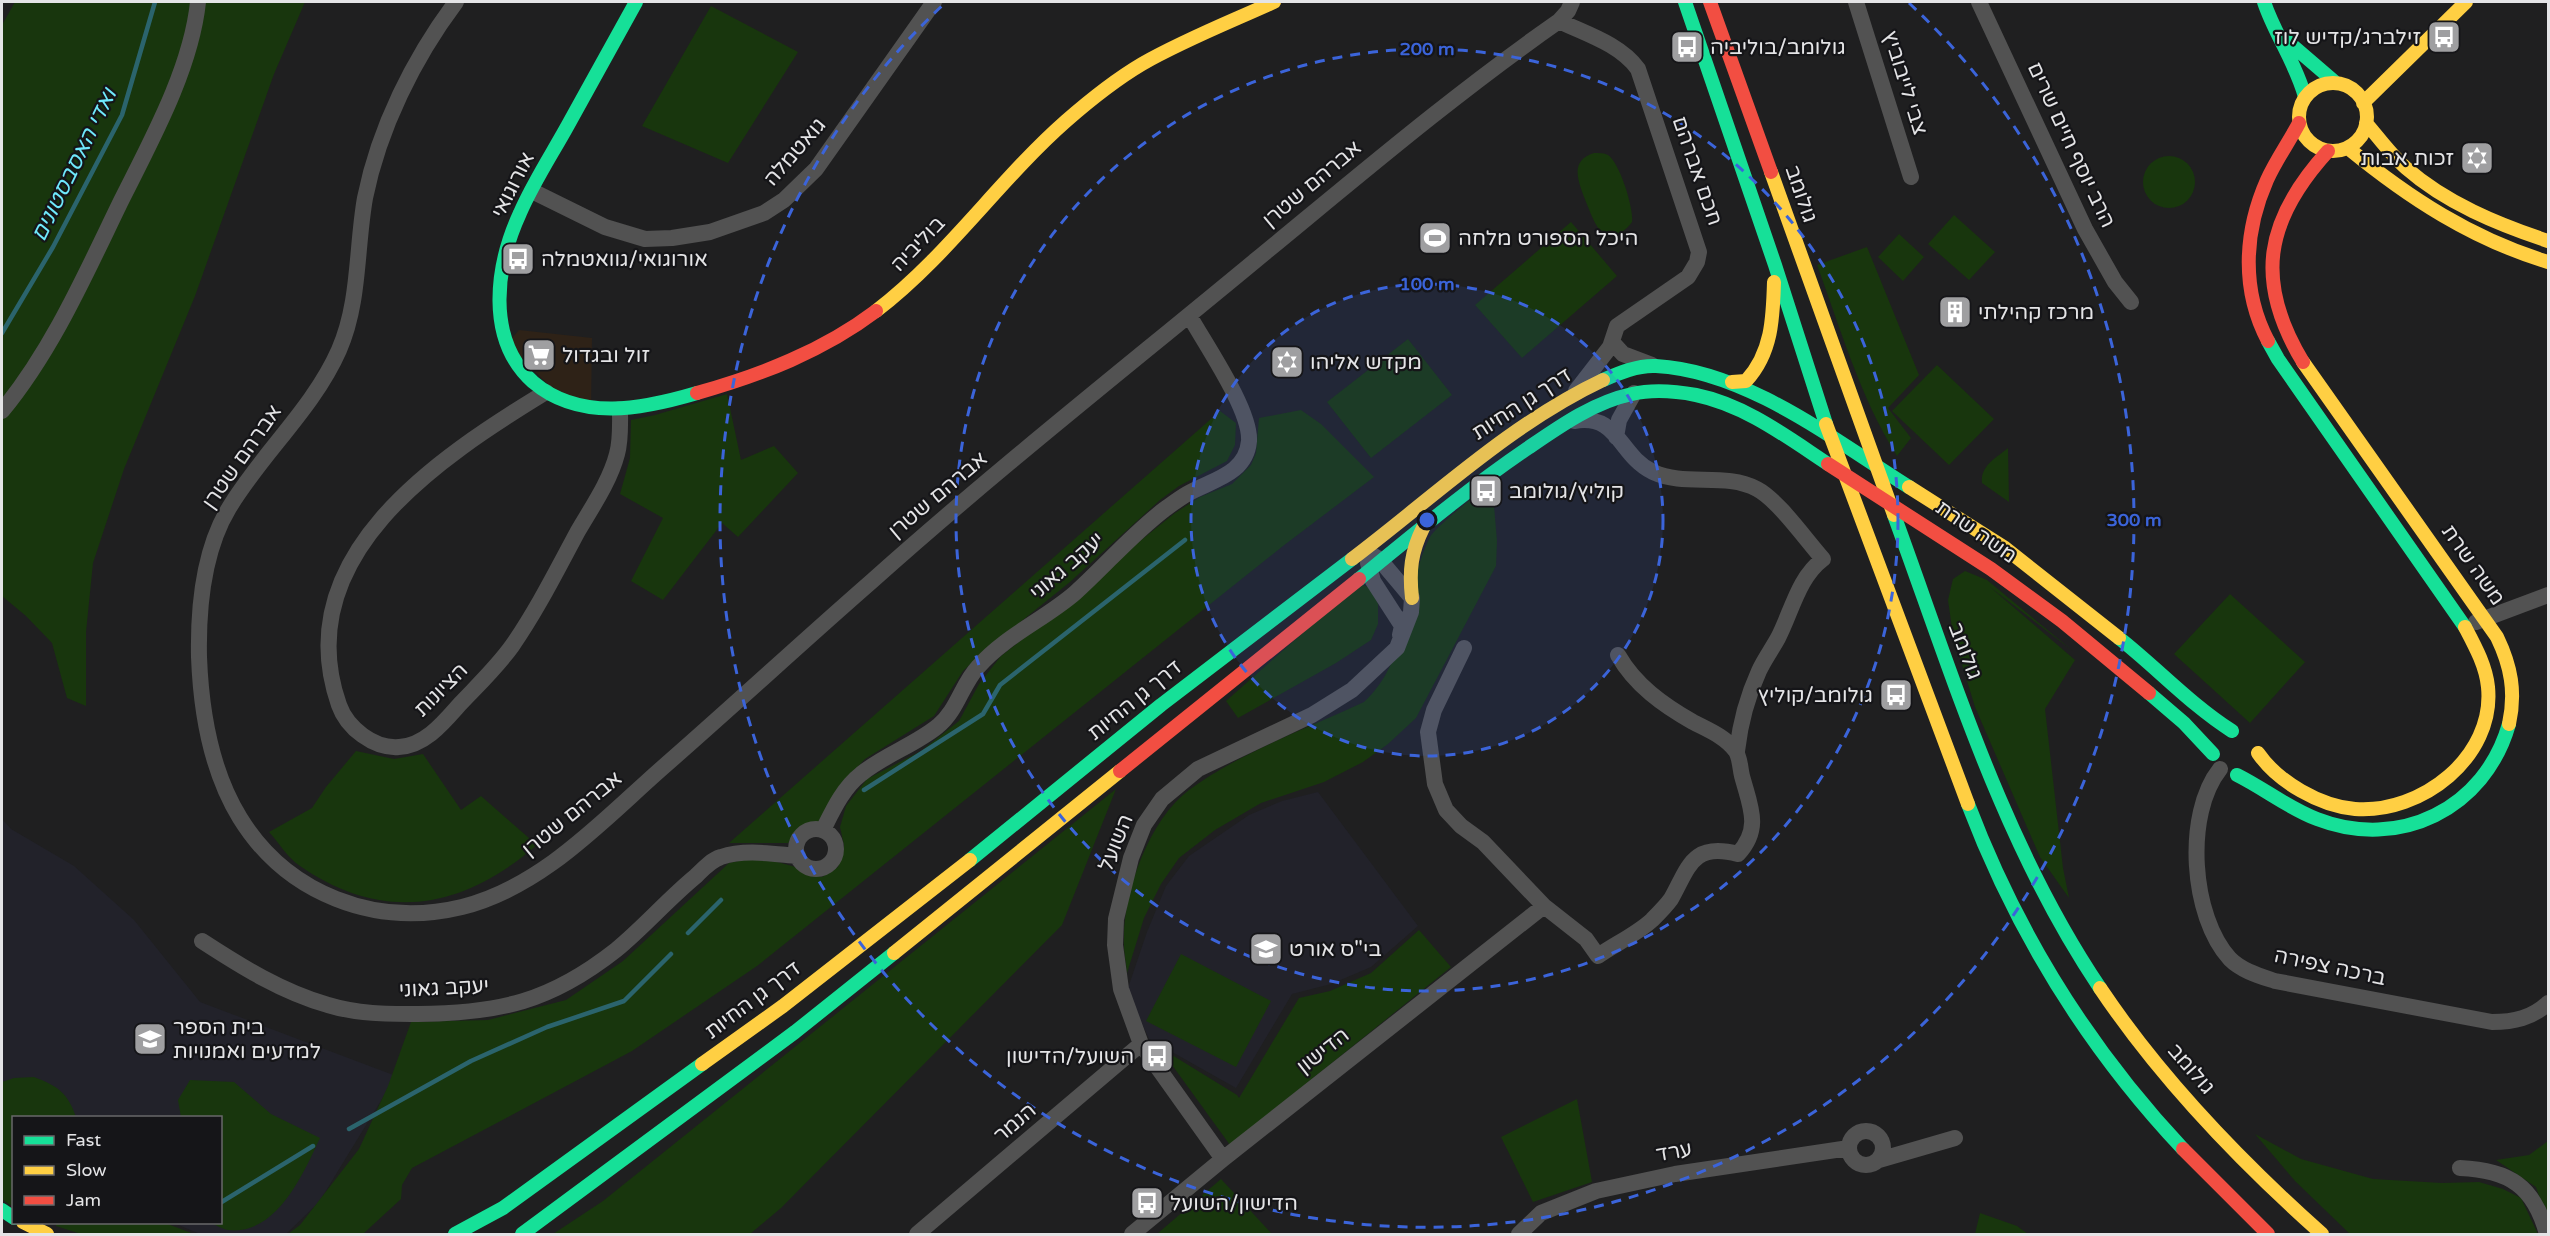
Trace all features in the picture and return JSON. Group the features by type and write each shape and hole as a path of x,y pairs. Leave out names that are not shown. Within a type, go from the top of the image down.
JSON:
{"main road":[{"name":"אורוגואי","path":"546,392 531,381 506,345 499,299 503,260 520,212 636,2"},
{"name":"בוליביה","path":"546,392 567,402 591,408 637,408 692,394 765,370 841,335 908,286 1051,136 1101,92 1137,67 1171,49 1274,2"},
{"path":"1684,2 1831,438 1983,844 2044,967 2066,1003 2109,1061 2166,1128 2268,1234"},
{"name":"גולומב","path":"1710,2 1909,563 1989,774 2030,866 2074,949 2131,1032 2193,1104 2277,1194 2322,1234"},
{"path":"2264,2 2273,28 2299,75 2305,97"},
{"path":"2363,103 2466,2"},
{"path":"2273,28 2336,83 2350,88 2363,103 2366,123 2361,137 2348,148 2328,151 2311,143 2302,133 2299,110 2305,97 2320,86 2336,83"},
{"path":"2350,88 2414,53"},
{"name":"משה שרת","path":"2258,753 2277,775 2317,797 2348,808 2363,810 2405,802 2436,789 2450,777 2471,751 2484,720 2488,700 2488,682 2465,626 2278,359 2258,320 2249,266 2249,243 2257,203 2268,177 2299,123"},
{"path":"2366,123 2392,154 2424,182 2496,221 2548,241"},
{"path":"2348,148 2413,199 2453,223 2514,251 2548,262"},
{"name":"משה שרת","path":"2238,775 2296,810 2336,825 2387,830 2412,826 2450,809 2467,794 2492,763 2508,727 2513,702 2512,678 2486,618 2335,408 2294,345 2279,313 2274,293 2272,267 2276,232 2290,200 2303,179 2328,151"},
{"path":"1732,382 1746,381 1765,355 1772,328 1774,265"},
{"name":"דרך גן החיות","path":"455,1234 513,1201 783,1006 1022,819 1161,705 1398,524 1480,456 1572,395 1623,371 1654,366 1698,372 1732,382 1874,464"},
{"name":"דרך גן החיות","path":"522,1234 795,1032 1487,476 1569,422 1604,403 1634,393 1674,392 1710,398 1743,413 1844,473"},
{"name":"משה שרת","path":"1874,464 2005,548 2136,652 2208,716 2244,734"},
{"name":"משה שרת","path":"1844,473 1945,536 2030,595 2217,750"},
{"path":"1412,598 1409,563 1414,545 1424,526"},
{"path":"1909,563 1911,555 1920,544 1945,536"},
{"path":"2244,734 2258,753 2253,767 2238,775 2228,774 2217,750 2244,734"},
{"path":"27,1224 47,1234"}],"street":[{"path":"2,411 42,357 153,136 192,36 198,2"},
{"name":"אברהם שטרן","path":"456,2 416,63 393,111 376,159 366,195 352,307 340,349 311,397 230,507 211,554 203,586 199,659 203,706 211,743 230,797 241,819 285,869 304,885 338,902 369,909 398,912 461,907 512,887 549,864 580,840 877,576 1391,147 1559,21 1572,2"},
{"name":"גואטמלה","path":"532,191 605,227 645,239 672,238 710,231 764,213 784,200 816,169 934,2"},
{"name":"צבי לייבוביץ","path":"1856,2 1911,177"},
{"name":"הרב יוסף חיים שרים","path":"1979,2 2085,229 2115,282 2131,302"},
{"name":"חכם אברהם","path":"1559,21 1617,49 1631,59 1638,69 1697,241 1697,262 1688,277 1622,320 1614,331 1612,342 1572,395"},
{"name":"יעקב גאוני","path":"824,830 849,785 861,773 938,726 950,712 977,667 1075,593 1163,511 1187,494 1233,471 1244,458 1249,441 1247,423 1240,405 1189,315"},
{"path":"1612,342 1623,354 1654,366"},
{"name":"הציונות","path":"546,392 452,453 417,481 376,525 357,551 331,610 327,633 329,665 342,714 350,725 372,740 397,748 422,740 443,722 510,647 531,615 605,484 617,456 620,409"},
{"path":"1616,437 1619,420 1634,393"},
{"path":"1464,648 1434,710 1428,732 1435,784 1446,810 1461,826 1483,842 1544,906 1586,939 1598,956 1651,921 1670,900 1690,861 1707,852 1726,851 1738,854 1749,842 1752,825 1751,805 1737,752 1739,731 1759,672 1778,639 1805,577 1810,569 1823,559 1771,500 1757,489 1724,480 1662,476 1633,459 1604,424 1584,420 1569,422"},
{"path":"1363,549 1375,565 1412,598"},
{"path":"1375,565 1380,595 1402,626 1397,648"},
{"path":"2465,626 2548,595"},
{"name":"השועל","path":"1223,1159 1141,1044 1121,990 1115,945 1116,919 1121,892 1143,825 1162,799 1198,770 1312,716 1352,690 1397,648 1411,612 1412,598"},
{"path":"1618,655 1625,668 1650,695 1673,711 1722,737 1737,752"},
{"name":"ברכה צפירה","path":"2217,750 2201,806 2197,862 2201,899 2209,926 2219,945 2232,961 2253,973 2276,981 2492,1022 2510,1022 2530,1016 2548,1004"},
{"path":"817,829 824,830 833,837 836,850 829,864 823,868 813,868 801,862 797,842 804,833 817,829"},
{"name":"יעקב גאוני","path":"202,941 248,970 291,991 328,1005 362,1012 466,1013 516,1004 569,983 618,948 689,881 720,857 760,853 798,856"},
{"name":"הדישון","path":"1132,1234 1223,1159 1544,906"},
{"name":"הנמר","path":"917,1234 1141,1044"},
{"path":"1879,1160 1883,1147 1879,1137 1874,1134 1858,1133 1854,1137 1850,1154 1858,1163 1868,1165 1955,1138"},
{"name":"ערד","path":"1519,1234 1542,1213 1596,1191 1675,1174 1850,1148"},
{"path":"2460,1167 2485,1169 2505,1175 2522,1186 2542,1218 2547,1234"}],"shaded area":[{"path":"519,330 592,338 591,408 567,402 506,345"},
{"name":"בי\"ס אורט","path":"1318,792 1418,926 1371,967 1331,984 1292,994 1236,1088 1149,1039 1127,991 1166,886 1189,856 1249,815 1282,801"},
{"name":"בית הספר למדעים ואמנויות","path":"2,819 11,829 74,866 134,920 200,1002 396,1076 319,1202 286,1234 200,1234 176,1224 222,1224 222,1116 12,1116 12,1132 2,1199"}],"green space":[{"path":"15,2 305,2 274,74 195,296 124,469 93,563 86,632 86,706 67,698 52,643 26,616 2,596 2,25"},
{"path":"711,6 798,52 728,163 642,126"},
{"path":"1594,153 1606,154 1613,160 1628,197 1632,222 1625,230 1617,234 1608,234 1599,229 1583,195 1578,167 1581,161"},
{"path":"2164,156 2174,156 2188,163 2195,182 2188,201 2174,208 2164,208 2154,204 2147,197 2143,187 2143,177 2147,167 2154,160"},
{"path":"1954,215 1995,252 1969,280 1928,244"},
{"path":"1571,222 1617,276 1522,358 1475,305"},
{"path":"1899,234 1924,257 1903,281 1878,257"},
{"path":"1867,247 1919,375 1888,408 1911,438 1897,456 1862,387 1817,265"},
{"path":"1408,339 1452,395 1371,458 1327,402"},
{"path":"1937,365 1994,419 1949,465 1892,411"},
{"path":"727,394 741,460 774,446 798,473 738,537 722,523 663,600 631,581 663,518 620,494 630,458 631,420"},
{"path":"1301,410 1321,424 1374,477 1283,546 757,966 632,1051 412,1168 402,1185 401,1199 363,1234 288,1234 300,1225 359,1149 388,1086 411,1022 488,1020 566,1000 623,961 729,863 758,857 822,877 838,867 844,845 840,827 846,806 867,779 921,751 959,721 979,684 1001,656 1064,607 1125,553 1175,513 1200,497 1232,484 1251,465 1256,453 1259,418"},
{"path":"1220,411 1236,423 1235,445 1227,461 1179,486 1160,500 1070,582 982,653 963,671 934,716 865,759 846,779 820,823 806,824 788,843 729,843"},
{"path":"2008,448 2009,502 1982,483 1986,467"},
{"path":"1492,482 1497,541 1496,566 1416,718 1388,744 1363,762 1324,782 1261,803 1215,830 1179,858 1161,884 1144,918 1127,973 1124,942 1129,898 1142,857 1162,819 1189,790 1209,776 1274,742 1364,702 1379,685 1390,666 1398,645 1421,558 1430,537"},
{"path":"1965,571 1987,580 2073,651 1990,587 2075,660 2045,709 2063,868 2069,898 2040,857 1975,707 1953,635 1948,600 1953,579"},
{"path":"1358,584 1370,587 1378,604 1378,624 1371,640 1336,663 1238,718 1226,701"},
{"path":"2230,594 2305,662 2250,723 2174,654"},
{"path":"356,751 394,759 423,754 461,810 481,796 537,845 509,867 481,883 452,895 422,901 392,902 362,896 331,884 296,863 269,832 312,808"},
{"path":"1116,789 1062,925 781,1208 750,1234 553,1234 603,1201"},
{"path":"1419,930 1451,967 1230,1145 1159,1047 1239,1098 1299,998 1330,991 1371,973"},
{"path":"1181,954 1271,1001 1236,1067 1146,1021"},
{"path":"34,1077 50,1084 66,1096 76,1116 12,1116 12,1206 2,1199 2,1082 14,1078"},
{"path":"190,1080 234,1082 271,1114 320,1138 297,1184 274,1212 261,1223 245,1229 228,1230 213,1224 222,1224 222,1116 181,1116 178,1100"},
{"path":"1577,1099 1592,1182 1533,1202 1501,1137"},
{"path":"2255,1134 2301,1159 2373,1179 2442,1183 2479,1182 2503,1189 2521,1198 2538,1234 2350,1234 2295,1181"},
{"path":"2548,1141 2548,1221 2536,1187 2496,1160 2529,1155"},
{"path":"1221,1179 1272,1234 1157,1234"},
{"path":"1980,1213 2017,1226 2028,1234 1975,1234"},
{"path":"56,1224 168,1224 194,1234 81,1234 56,1226"}],"waterway":[{"name":"ואדי האסבסטונים","path":"2,333 53,247 122,115 155,2"},
{"path":"864,790 983,714 1000,685 1185,540"},
{"path":"688,933 721,900"},
{"path":"349,1129 471,1061 547,1027 624,1001 671,954"},
{"path":"222,1202 313,1146"}],"traffic: fast":[{"path":"636,2 520,213 505,255 501,278 501,323 507,345 518,365 533,382 551,395 571,403 612,409 655,404 697,393"},
{"path":"1685,2 1775,265 1826,424"},
{"path":"2264,2 2305,97"},
{"path":"2286,40 2336,83"},
{"path":"2268,341 2278,359 2465,627"},
{"path":"1603,380 1622,372 1649,366 1690,371 1723,380 1756,394 1820,429 1909,487"},
{"path":"1359,579 1463,495 1565,423 1604,403 1632,394 1648,391 1672,392 1696,395 1732,406 1765,423 1828,464"},
{"path":"1894,515 1960,697 2008,818 2035,876 2100,988"},
{"path":"970,860 1161,705 1352,559"},
{"path":"2119,638 2202,710 2232,731"},
{"path":"2149,693 2184,723 2213,754"},
{"path":"2237,775 2317,819 2348,828 2378,830 2407,825 2435,815 2459,800 2480,779 2497,754 2509,724"},
{"path":"1968,804 2009,898 2058,987 2116,1071 2183,1149"},
{"path":"522,1234 795,1032 894,953"},
{"path":"455,1234 503,1208 702,1064"},
{"path":"2,1210 12,1217"}],"traffic: slow":[{"path":"876,311 902,290 950,243 1042,144 1103,91 1158,55 1274,2"},
{"path":"2363,103 2466,2"},
{"path":"2333,83 2346,85 2357,93 2365,104 2367,117 2365,130 2357,141 2346,149 2333,151 2320,149 2309,141 2301,130 2299,117 2301,104 2309,93 2320,85 2333,83"},
{"path":"2366,123 2401,163 2438,192 2491,220 2548,241"},
{"path":"2348,148 2394,184 2442,215 2493,242 2548,262"},
{"path":"1771,172 1894,515"},
{"path":"1732,382 1746,381 1761,359 1772,322 1774,282"},
{"path":"2303,362 2497,637 2506,658 2511,679 2512,701 2509,724"},
{"path":"1352,559 1504,440 1536,418 1603,380"},
{"path":"1826,424 1968,804"},
{"path":"1909,487 2005,548 2119,638"},
{"path":"1412,598 1412,562 1423,528"},
{"path":"2258,753 2266,764 2288,783 2314,798 2342,807 2380,808 2405,802 2428,791 2449,776 2466,758 2479,736 2487,713 2488,687 2485,671 2465,627"},
{"path":"894,953 1120,771"},
{"path":"702,1064 783,1006 970,860"},
{"path":"2100,988 2175,1087 2261,1178 2322,1234"},
{"path":"27,1224 47,1234"}],"traffic: jam":[{"path":"1710,2 1771,172"},
{"path":"2268,341 2253,302 2249,261 2250,240 2259,200 2267,180 2299,123"},
{"path":"2303,362 2287,333 2277,305 2273,278 2274,252 2279,227 2291,202 2328,151"},
{"path":"697,393 768,370 813,350 876,311"},
{"path":"1828,464 1991,569 2062,621 2149,693"},
{"path":"1120,771 1359,579"},
{"path":"2183,1149 2268,1234"}],"place":[{"name":"זילברג/קדיש לוז","path":"2444,37"},
{"name":"גולומב/בוליביה","path":"1687,47"},
{"name":"זכות אבות","path":"2477,158"},
{"name":"היכל הספורט מלחה","path":"1435,238"},
{"name":"אורוגואי/גוואטמלה","path":"518,259"},
{"name":"מרכז קהילתי","path":"1955,312"},
{"name":"זול ובגדול","path":"539,355"},
{"name":"מקדש אליהו","path":"1287,362"},
{"name":"קוליץ/גולומב","path":"1486,491"},
{"name":"גולומב/קוליץ","path":"1896,695"},
{"name":"בי\"ס אורט","path":"1266,949"},
{"name":"בית הספר למדעים ואמנויות","path":"150,1039"},
{"name":"השועל/הדישון","path":"1157,1056"},
{"name":"הדישון/השועל","path":"1147,1203"}]}
